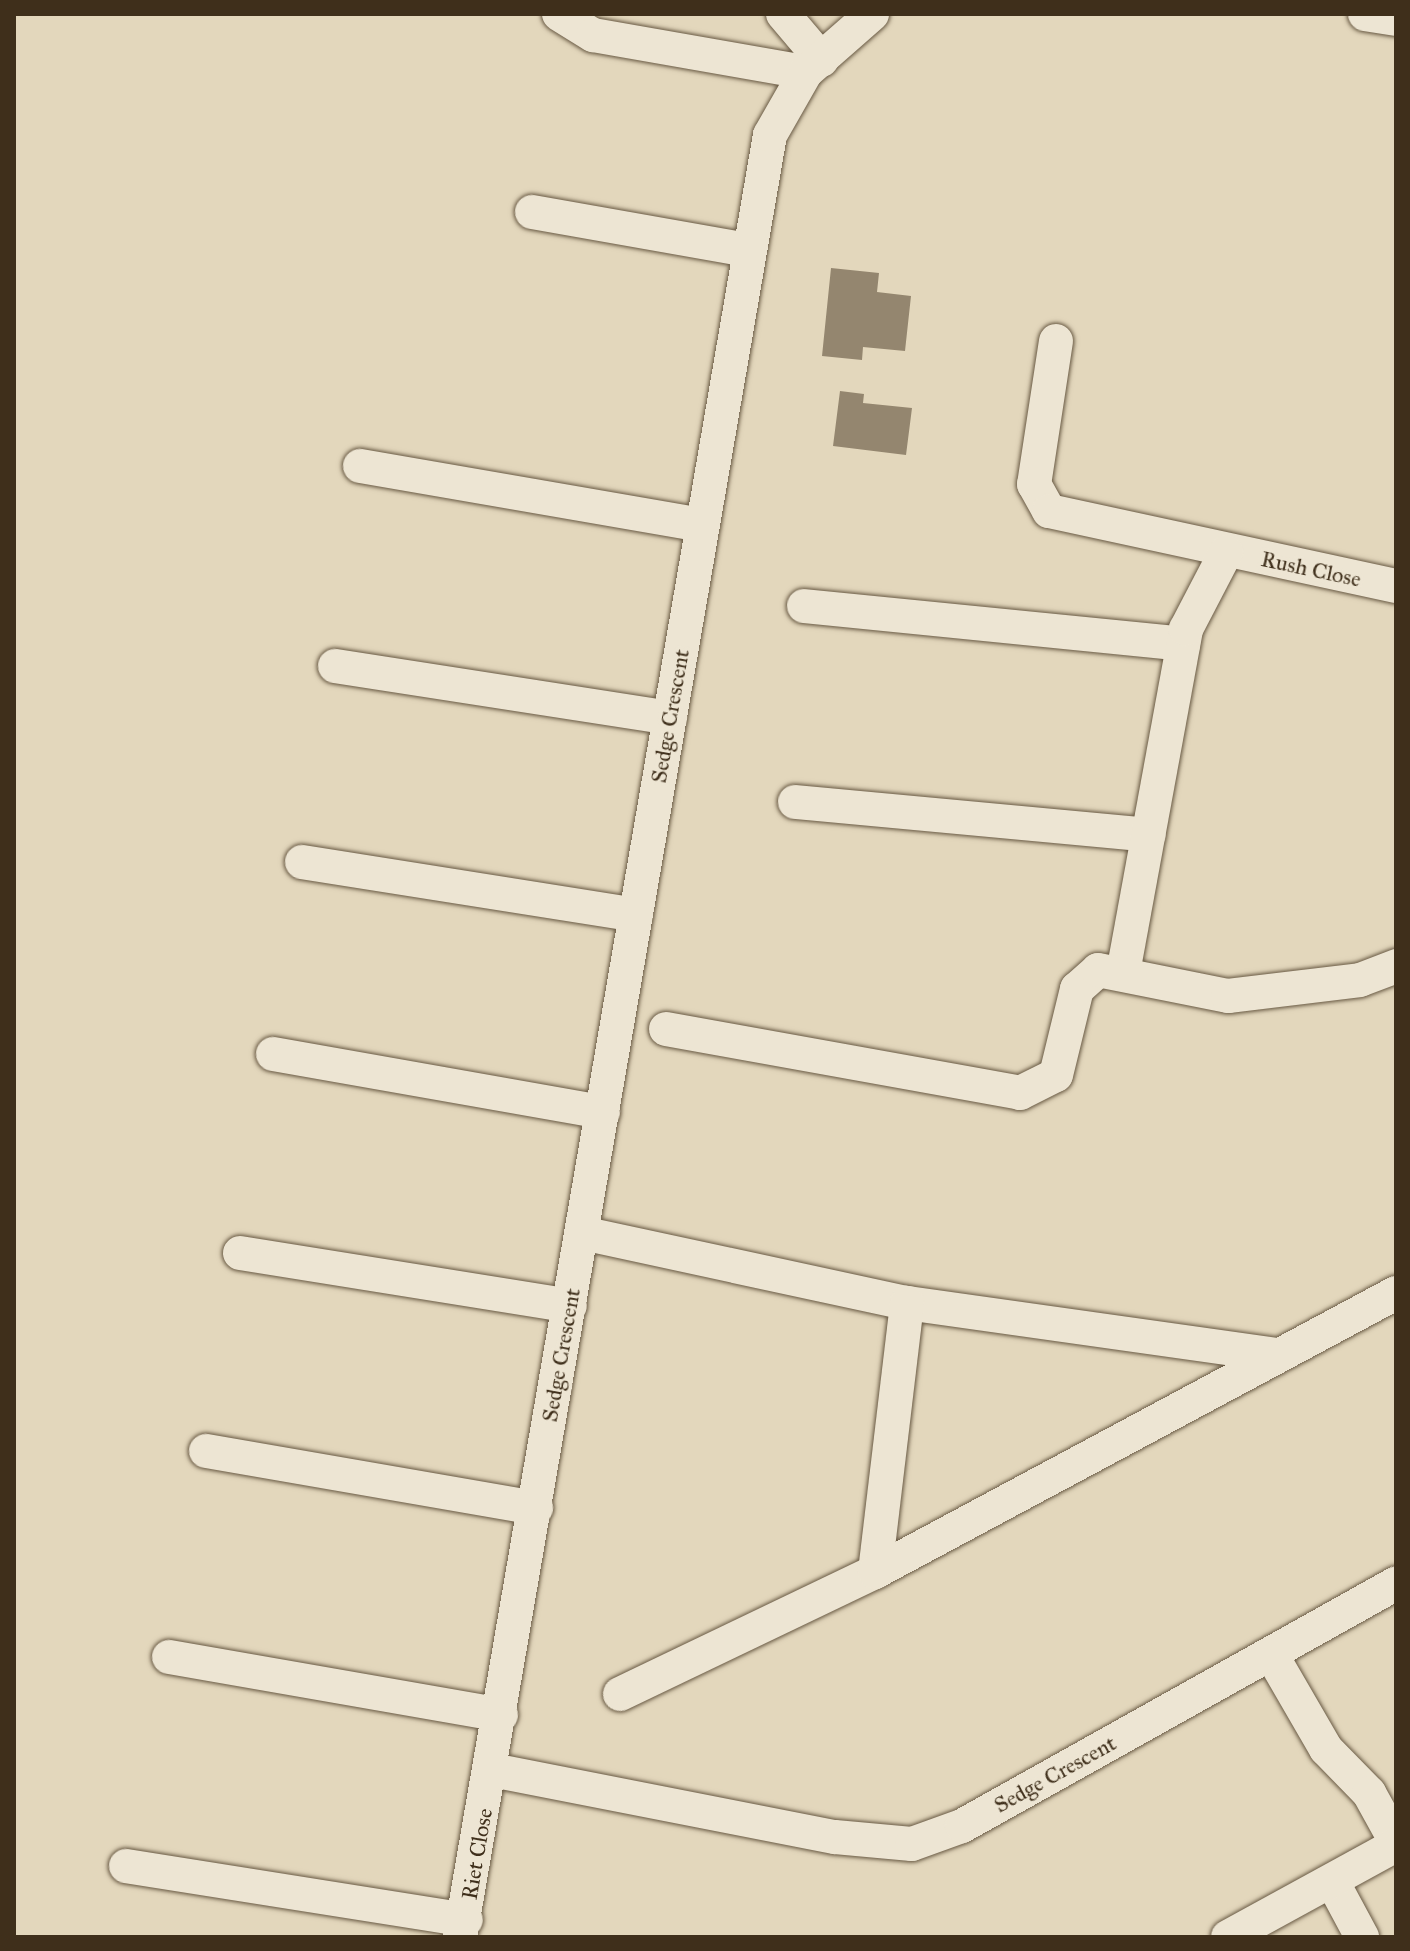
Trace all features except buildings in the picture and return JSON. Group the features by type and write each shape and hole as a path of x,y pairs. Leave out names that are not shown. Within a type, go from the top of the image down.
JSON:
{"street":[{"path":"559,14 593,35 814,66"},
{"path":"783,14 814,66"},
{"name":"Sedge Crescent","path":"872,14 814,66 773,127 748,250 492,1770 835,1837 912,1844 962,1826 1396,1583"},
{"path":"1365,14 1396,19"},
{"path":"532,212 748,250"},
{"name":"Rush Close","path":"1056,341 1034,484 1039,501 1049,511 1226,552 1396,586"},
{"path":"360,466 701,525"},
{"path":"1123,973 1183,644 1197,598 1226,552"},
{"path":"804,606 1183,644"},
{"path":"335,666 670,718"},
{"path":"795,802 1148,835"},
{"path":"302,862 636,915"},
{"path":"666,1029 1032,1092 1056,1075 1081,980 1098,970 1228,996 1360,980 1396,966"},
{"path":"273,1054 603,1112"},
{"path":"582,1233 907,1303 1278,1355"},
{"path":"240,1253 570,1306"},
{"path":"620,1694 875,1572 1396,1293"},
{"path":"875,1572 907,1303"},
{"path":"206,1451 536,1508"},
{"path":"1228,1937 1396,1844 1369,1793 1326,1749 1271,1654"},
{"path":"169,1657 501,1715"},
{"name":"Riet Close","path":"463,1929 492,1770"},
{"path":"126,1866 463,1929"},
{"path":"1332,1881 1362,1937"}]}
